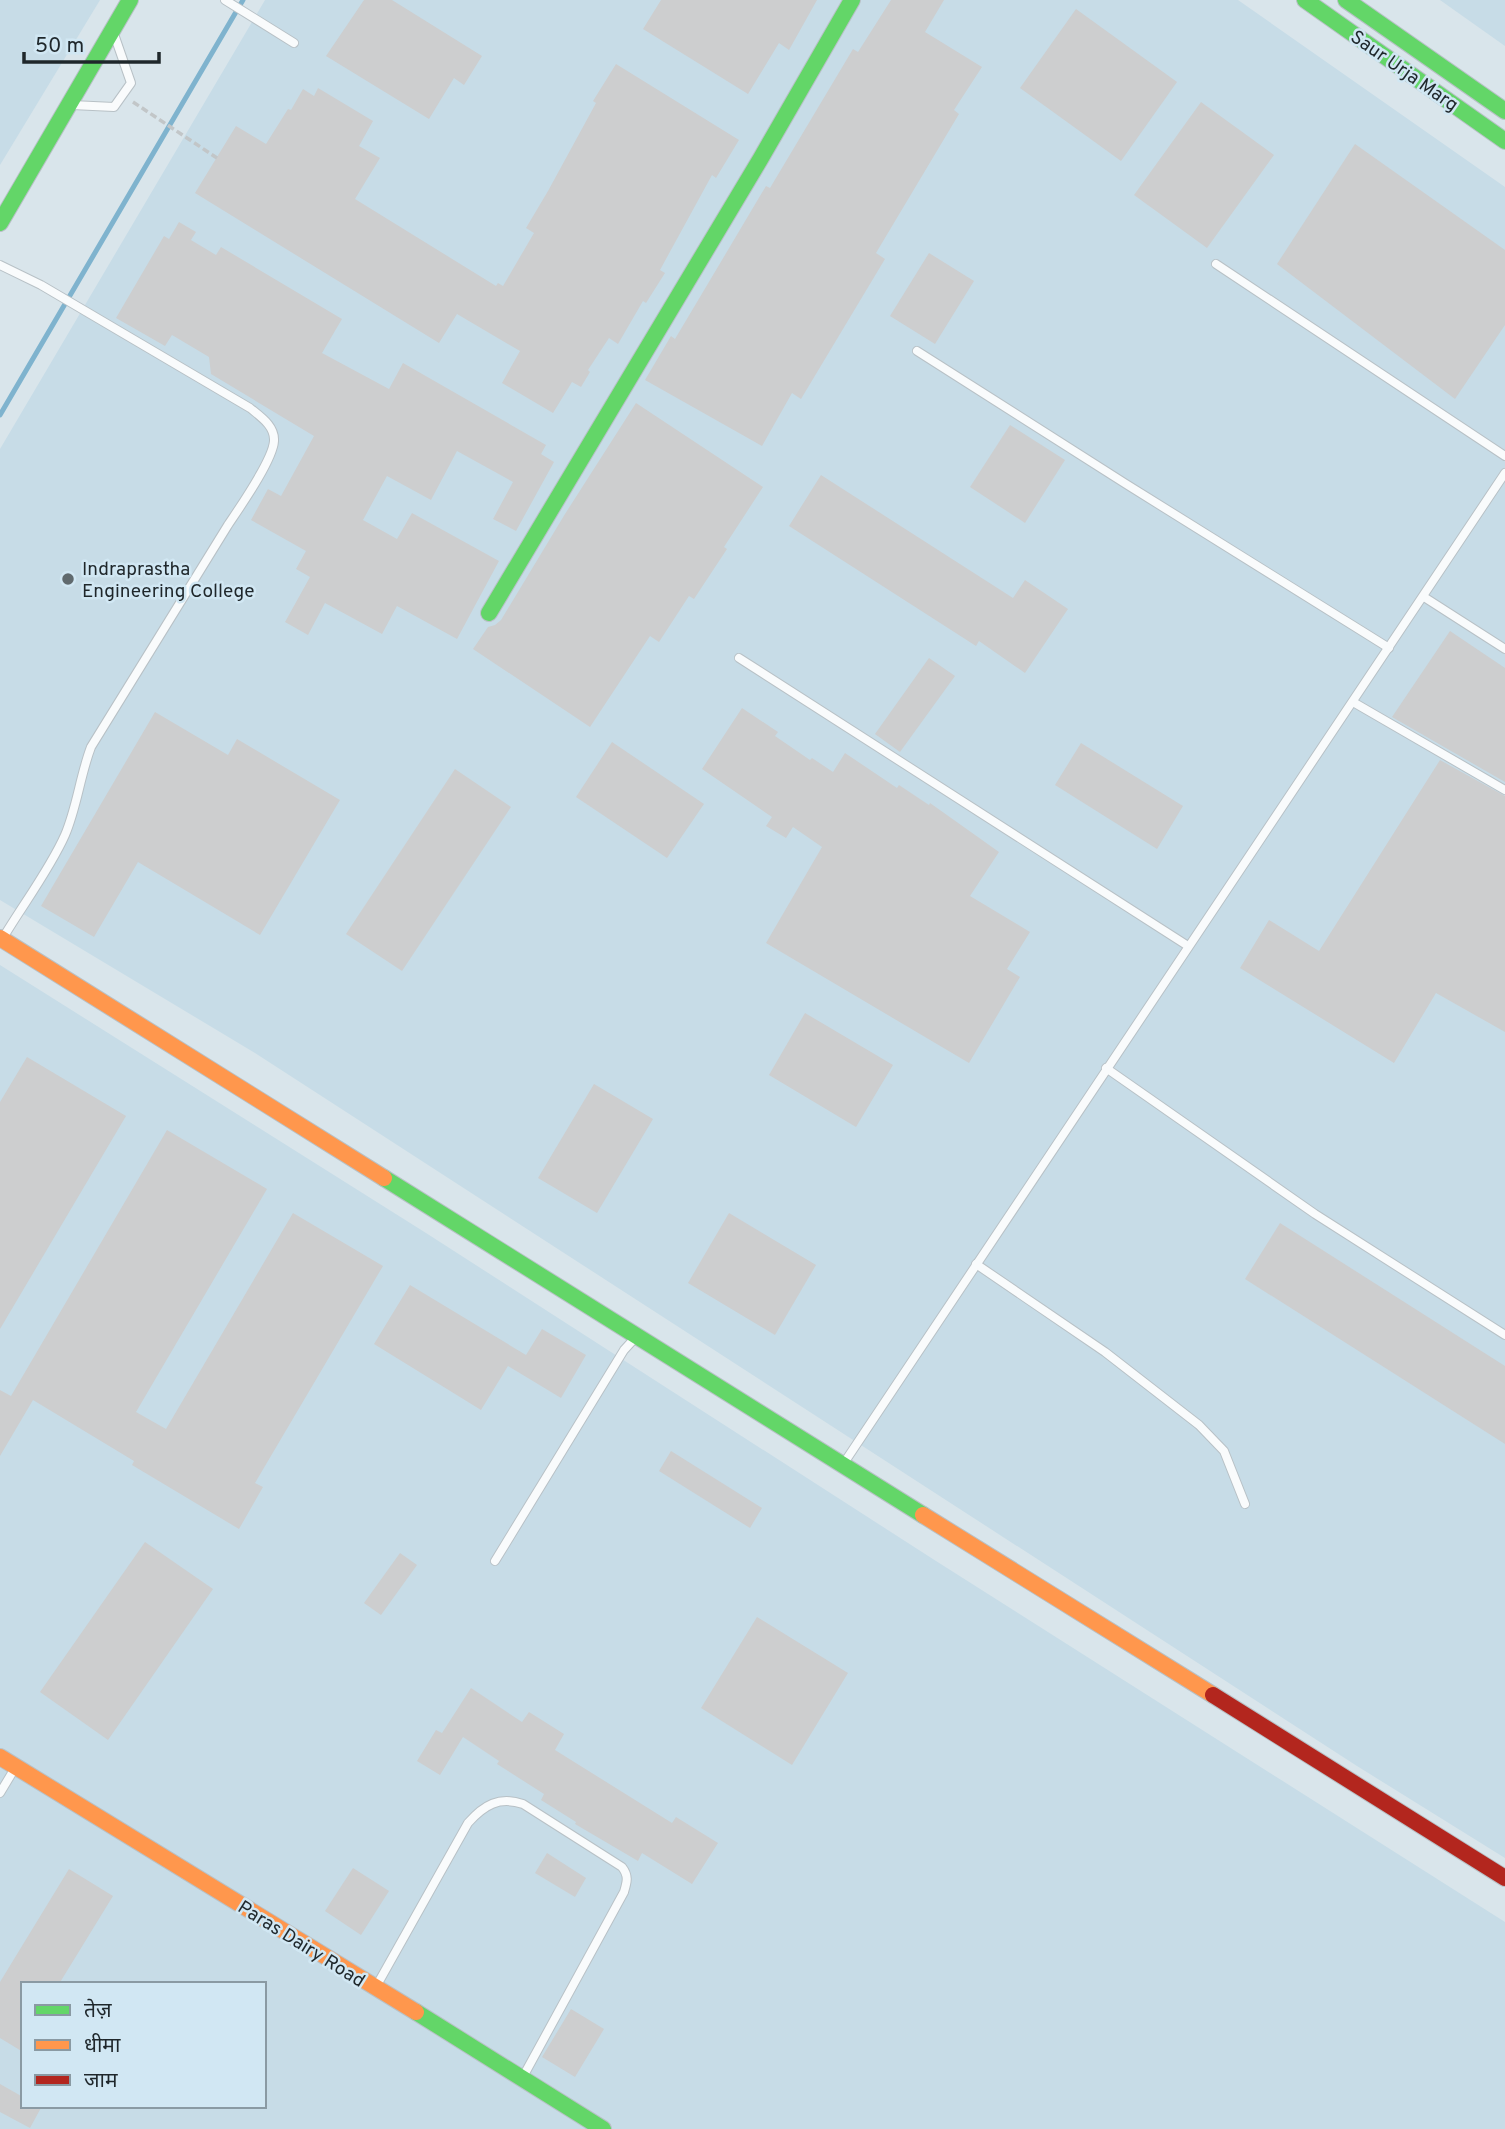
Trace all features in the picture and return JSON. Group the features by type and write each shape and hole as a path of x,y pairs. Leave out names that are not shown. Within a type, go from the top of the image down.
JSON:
{"street":[{"path":"0,223 130,0"},
{"path":"489,613 761,158 852,0"},
{"name":"Saur Urja Marg","path":"1305,0 1505,141"},
{"name":"Saur Urja Marg","path":"1346,0 1505,111"},
{"path":"1,939 1505,1878"},
{"name":"Paras Dairy Road","path":"0,1757 603,2129"}],"lane":[{"path":"225,0 294,43"},
{"path":"71,105 114,107 131,83 113,31"},
{"path":"1216,264 1505,456"},
{"path":"0,265 41,285 250,408 267,422 274,444 244,501 91,747 79,783 77,804 64,838 1,939"},
{"path":"917,351 1390,648"},
{"path":"842,1465 1505,473"},
{"path":"1424,597 1505,649"},
{"path":"739,658 1188,946"},
{"path":"1353,702 1505,790"},
{"path":"1106,1068 1315,1214 1505,1335"},
{"path":"976,1264 1105,1352 1199,1425 1224,1451 1245,1504"},
{"path":"495,1561 624,1350 637,1335"},
{"path":"0,1793 16,1768"},
{"path":"375,1988 468,1823 489,1804 511,1800 523,1804 622,1867 627,1873 627,1882 522,2077"}],"path":[{"path":"144,108 217,158"}],"shaded area":[{"path":"0,0 100,0 0,165"},
{"path":"265,0 1238,0 1505,187 1505,1858 1357,1766 255,1053 0,900 0,449"},
{"path":"1440,0 1505,0 1505,46"},
{"path":"0,965 426,1233 1505,1922 1505,2129 0,2129"}],"building":[{"path":"364,0 392,0 482,56 464,85 454,78 429,119 326,56"},
{"path":"661,0 817,0 789,50 779,43 748,94 643,29"},
{"path":"891,0 944,0 925,32 982,67 954,110 959,114 876,253 885,259 801,399 792,393 762,446 645,380 671,336 675,339 766,186 770,188 853,49 858,52"},
{"path":"1076,9 1177,82 1121,161 1020,88"},
{"path":"616,64 739,140 716,178 712,175 660,270 665,273 646,303 643,301 618,344 609,338 588,370 590,372 581,387 572,382 553,413 502,383 520,351 457,314 439,343 195,193 236,126 266,144 303,89 314,96 318,88 373,121 359,146 380,158 355,199 496,286 498,283 503,286 534,233 526,228 596,103 593,101"},
{"path":"1201,102 1274,155 1207,248 1134,195"},
{"path":"1355,144 1505,250 1505,325 1455,399 1277,264"},
{"path":"179,222 196,232 191,240 216,255 221,247 342,319 322,353 389,389 403,363 546,445 541,454 554,462 516,531 493,519 513,482 457,451 431,500 387,476 363,520 397,539 412,513 499,561 457,639 397,606 382,634 325,603 308,635 285,622 310,577 296,569 306,551 251,520 268,489 281,496 314,436 211,374 209,357 172,335 165,346 116,318 164,236 169,239"},
{"path":"929,253 974,281 935,344 890,316"},
{"path":"636,403 763,487 694,599 689,596 659,642 650,636 590,727 473,649 488,627 501,620"},
{"path":"1010,425 1065,460 1025,523 970,487"},
{"path":"821,475 1013,598 1025,580 1068,609 1025,673 979,641 976,646 789,526"},
{"path":"1450,631 1505,668 1505,782 1392,717"},
{"path":"929,658 955,676 900,752 875,734"},
{"path":"742,708 778,732 775,736 810,760 812,758 833,772 845,753 897,788 899,785 929,805 930,803 999,852 970,896 1030,932 1007,969 1020,977 969,1063 766,943 822,847 793,827 786,838 766,826 772,817 702,769"},
{"path":"155,712 228,755 237,739 340,800 260,935 138,862 94,937 41,906"},
{"path":"612,742 704,804 667,858 576,797"},
{"path":"1081,743 1183,806 1157,849 1055,785"},
{"path":"1440,760 1505,796 1505,1032 1436,993 1394,1063 1240,968 1269,920 1319,951"},
{"path":"455,769 511,807 402,971 346,934"},
{"path":"805,1013 893,1065 856,1127 769,1075"},
{"path":"27,1057 126,1116 0,1329 0,1102"},
{"path":"594,1084 653,1119 597,1213 538,1178"},
{"path":"167,1130 267,1189 136,1412 166,1429 293,1213 383,1266 255,1483 263,1487 239,1529 132,1465 134,1461 33,1400 0,1456 0,1390 11,1396"},
{"path":"729,1213 816,1265 775,1335 688,1283"},
{"path":"1280,1223 1505,1366 1505,1444 1245,1279"},
{"path":"410,1285 526,1355 542,1329 586,1355 561,1398 508,1366 481,1410 374,1344"},
{"path":"671,1451 762,1508 750,1528 659,1471"},
{"path":"145,1542 213,1589 108,1740 40,1692"},
{"path":"400,1553 417,1565 381,1615 364,1603"},
{"path":"757,1617 848,1673 792,1765 701,1708"},
{"path":"471,1688 522,1722 529,1712 564,1734 555,1750 672,1823 676,1817 718,1843 692,1884 642,1853 638,1861 575,1824 576,1822 541,1800 544,1794 497,1764 499,1761 463,1737 440,1775 417,1761 436,1730 442,1733"},
{"path":"547,1853 586,1878 575,1897 535,1873"},
{"path":"353,1868 389,1891 361,1935 325,1911"},
{"path":"69,1869 113,1896 60,1982 21,1982 21,2051 0,2038 0,1982"},
{"path":"571,2009 604,2029 575,2077 542,2057"},
{"path":"0,2084 21,2096 21,2108 41,2108 30,2128 0,2112"}],"waterway":[{"path":"0,415 243,0"}],"traffic: fast":[{"path":"0,223 130,0"},
{"path":"489,613 761,158 852,0"},
{"path":"1305,0 1505,141"},
{"path":"1346,0 1505,111"},
{"path":"384,1178 923,1515"},
{"path":"416,2012 603,2129"}],"traffic: slow":[{"path":"0,938 384,1178"},
{"path":"923,1515 1213,1695"},
{"path":"0,1757 416,2012"}],"traffic: jam":[{"path":"1213,1695 1505,1878"}],"place":[{"name":"Indraprastha Engineering College","path":"68,579"}]}
